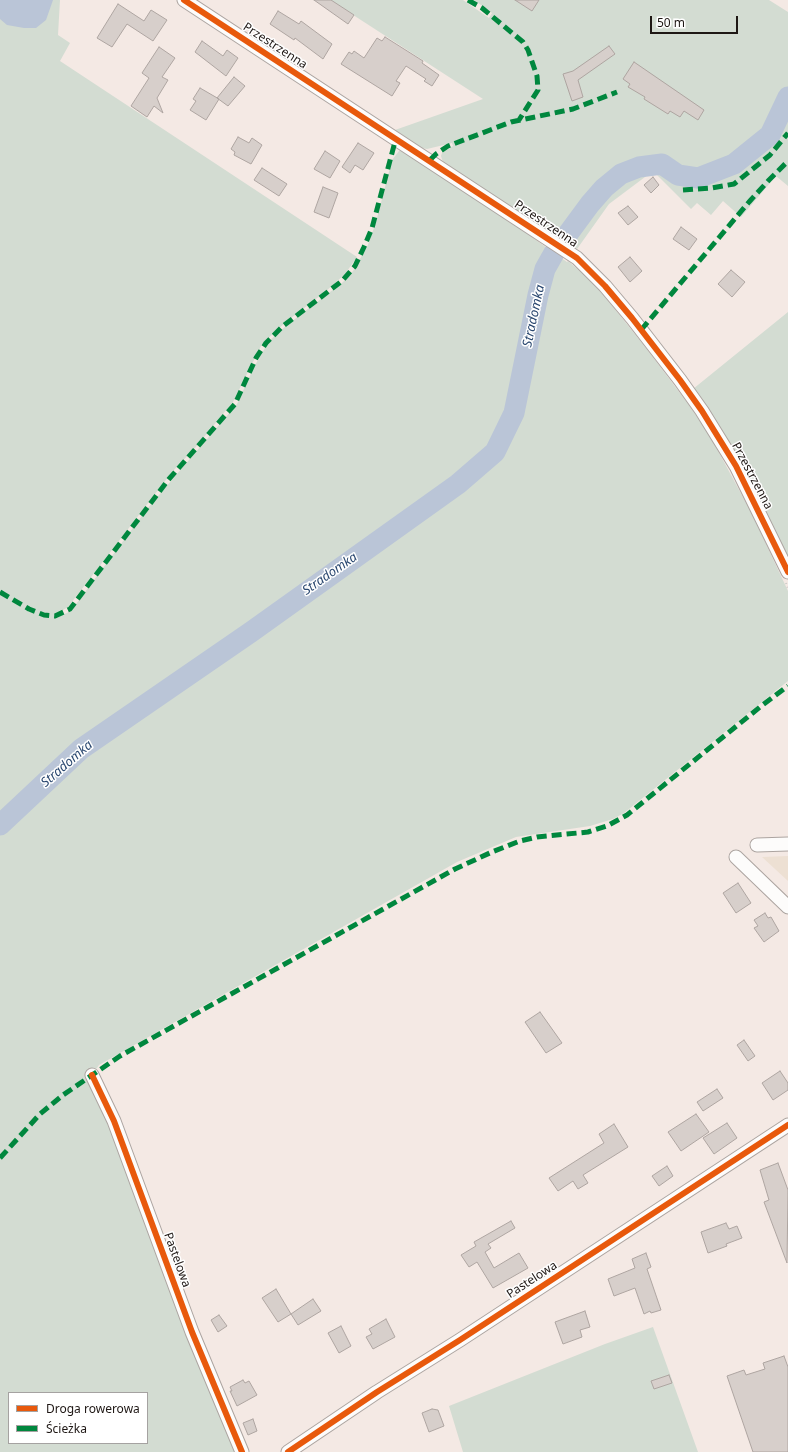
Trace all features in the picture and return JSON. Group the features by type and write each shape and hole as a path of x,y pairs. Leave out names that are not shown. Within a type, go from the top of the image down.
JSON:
{"street":[{"name":"Przestrzenna","path":"184,0 577,258 605,286 632,318 702,411 736,466 787,577"},
{"path":"757,845 788,844"},
{"path":"736,857 788,907"},
{"name":"Pastelowa","path":"92,1075 114,1121 192,1332 242,1452"},
{"name":"Pastelowa","path":"288,1452 377,1392 460,1340 788,1125"}],"path":[{"path":"787,577 788,589"}],"shaded area":[{"path":"0,0 60,0 58,35 70,43 60,61 357,257 345,274 325,292 286,322 262,344 233,402 195,448 172,472 68,607 58,613 58,616 67,613 76,604 147,509 237,404 254,367 269,341 287,325 343,282 353,271 368,245 376,222 392,160 399,151 402,151 515,224 567,262 568,261 602,293 646,348 689,405 710,436 752,514 788,591 788,681 624,813 613,819 590,826 516,837 457,862 99,1065 92,1075 236,1452 0,1452"},
{"path":"330,0 463,0 489,18 492,13 474,0 769,0 788,12 788,186 776,176 741,217 723,201 711,215 697,203 691,209 653,171 609,204 577,249 550,229 548,231 443,162 441,156 442,153 453,146 452,143 427,149 422,148 395,130 483,99"},
{"path":"788,312 788,560 742,465 693,389"},
{"path":"788,856 788,881 762,857"},
{"path":"653,1327 698,1452 463,1452 449,1406 605,1344"}],"water":[{"path":"0,0 53,0 46,20 36,28 24,28 7,25 0,19"}],"building":[{"path":"314,0 331,0 354,15 348,24"},
{"path":"515,0 539,0 532,11"},
{"path":"118,4 144,21 151,10 167,20 153,41 127,24 112,47 97,38"},
{"path":"278,11 299,24 301,21 332,44 323,59 295,38 294,40 270,24"},
{"path":"385,37 423,61 422,63 439,75 432,86 424,81 426,79 406,66 396,81 400,83 392,96 341,64 349,52 352,54 354,51 364,58 377,38 382,41"},
{"path":"202,41 223,56 227,50 238,58 226,76 195,52"},
{"path":"609,46 615,54 578,80 583,97 572,101 563,74 573,71"},
{"path":"159,47 175,58 162,77 168,80 157,98 163,113 154,106 147,117 131,106 149,78 142,73"},
{"path":"634,62 704,110 698,120 684,111 680,117 670,111 668,114 644,99 645,97 628,87 630,84 623,79"},
{"path":"234,77 245,86 228,106 217,98"},
{"path":"200,88 219,99 206,120 190,110 196,101 193,99"},
{"path":"238,137 249,143 252,138 262,145 251,164 234,155 235,152 231,149"},
{"path":"358,143 374,153 363,170 355,165 350,173 342,167"},
{"path":"325,151 340,161 330,178 314,169"},
{"path":"262,168 287,184 279,196 254,180"},
{"path":"653,177 659,185 651,193 644,185"},
{"path":"323,187 338,193 329,218 314,212"},
{"path":"628,206 638,217 628,225 618,213"},
{"path":"681,227 697,239 689,250 673,239"},
{"path":"630,257 642,271 630,282 618,267"},
{"path":"731,270 745,282 732,297 718,284"},
{"path":"738,883 751,903 736,913 723,893"},
{"path":"765,913 768,918 771,917 779,931 764,942 754,928 758,926 754,920"},
{"path":"540,1012 562,1043 546,1053 525,1022"},
{"path":"744,1040 755,1056 748,1061 737,1045"},
{"path":"780,1071 788,1083 788,1090 773,1100 762,1083"},
{"path":"717,1089 723,1098 703,1111 697,1102"},
{"path":"696,1114 709,1132 681,1151 668,1132"},
{"path":"727,1123 737,1138 714,1154 703,1138"},
{"path":"614,1124 628,1147 583,1175 588,1183 578,1189 573,1181 558,1191 549,1178 604,1143 599,1134"},
{"path":"778,1163 788,1190 787,1263 764,1202 769,1200 760,1170"},
{"path":"667,1166 673,1176 659,1186 652,1176"},
{"path":"511,1221 515,1228 488,1244 491,1248 485,1252 494,1268 519,1253 528,1268 493,1288 477,1262 469,1267 461,1255 476,1246 474,1242"},
{"path":"726,1223 729,1229 737,1226 742,1238 726,1244 727,1246 708,1253 701,1232"},
{"path":"646,1253 651,1267 647,1269 661,1310 651,1313 650,1311 644,1314 635,1288 614,1296 608,1279 635,1268 632,1259"},
{"path":"276,1289 291,1314 278,1322 262,1298"},
{"path":"313,1299 321,1311 298,1325 291,1314"},
{"path":"585,1311 590,1327 580,1330 582,1337 563,1344 555,1322"},
{"path":"219,1315 227,1326 218,1332 211,1320"},
{"path":"386,1319 395,1337 373,1349 366,1337 372,1334 369,1329"},
{"path":"341,1326 351,1346 339,1353 328,1333"},
{"path":"784,1356 788,1367 788,1452 753,1452 727,1376 744,1370 746,1375 765,1369 763,1363"},
{"path":"669,1375 672,1383 654,1389 651,1381"},
{"path":"243,1380 245,1383 249,1381 257,1395 237,1406 230,1391 232,1391 230,1387"},
{"path":"432,1409 438,1410 444,1426 429,1432 422,1413"},
{"path":"253,1419 257,1431 248,1435 243,1423"}],"waterway":[{"name":"Stradomka","path":"559,246 590,204 604,188 621,174 639,167 662,164 678,175 698,178 734,164 770,135 788,97"},
{"name":"Stradomka","path":"0,825 81,749 251,632 458,484 495,452 514,413 538,295 545,269 554,253"}],"marked path":[{"path":"468,0 482,8 523,42 528,50 537,76 538,90 519,120"},
{"path":"430,160 448,146 511,122 573,109 617,92"},
{"path":"683,190 711,188 734,184 770,155 788,133"},
{"path":"0,592 29,609 44,615 55,616 70,609 169,479 235,404 256,358 266,343 283,326 342,281 355,266 372,228 396,138"},
{"path":"641,330 749,202 788,161"},
{"path":"0,1158 40,1114 63,1095 120,1056 455,869 520,841 537,837 588,832 607,826 627,815 788,686"}],"cycle path":[{"path":"184,0 577,258 605,286 632,318 702,411 736,466 788,572"},
{"path":"92,1075 114,1121 192,1332 242,1452"},
{"path":"288,1452 377,1392 460,1340 788,1125"}]}
